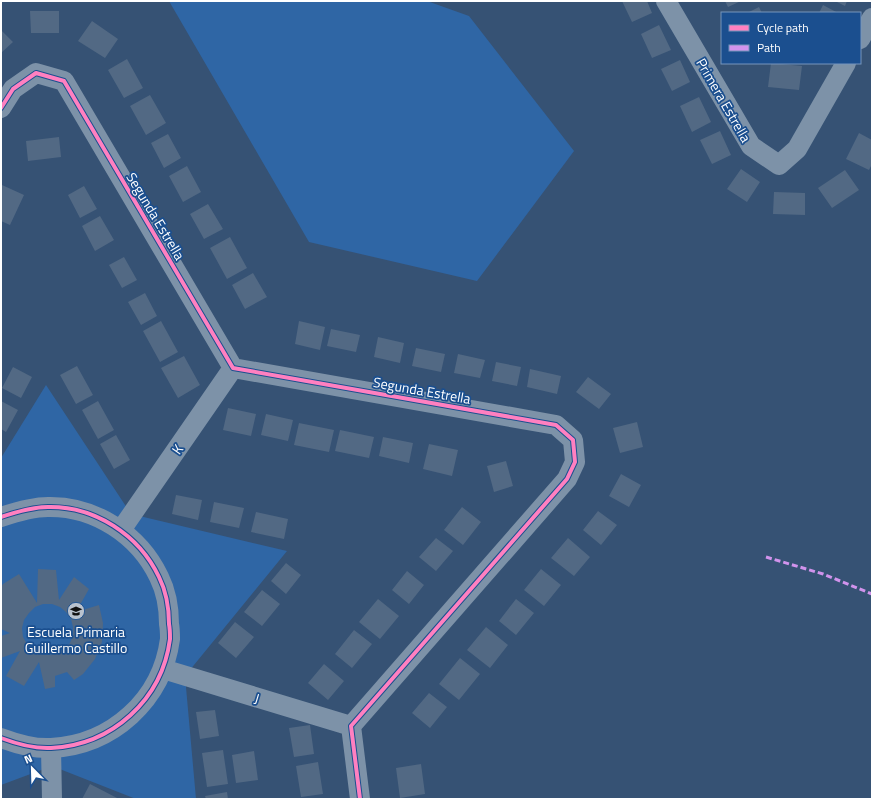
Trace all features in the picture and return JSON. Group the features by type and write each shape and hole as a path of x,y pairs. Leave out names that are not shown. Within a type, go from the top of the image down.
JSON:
{"street":[{"name":"Primera Estrella","path":"666,1 751,146 779,165 797,149 845,64"},
{"path":"861,37 872,18"},
{"name":"Segunda Estrella","path":"1,108 12,89 36,73 64,81 233,368 556,425 573,440 575,462 567,479 351,726"},
{"name":"K","path":"120,530 233,368"},
{"path":"1,517 23,510 48,507 74,509 98,517 120,530 143,551 160,578 169,608 170,639 163,669 145,701 119,726 87,742 51,748 26,746 1,738"},
{"name":"J","path":"163,669 351,726"},
{"path":"351,726 360,799"},
{"path":"51,748 52,799"}],"shaded area":[{"path":"169,1 427,1 469,16 574,151 477,281 309,242"},
{"path":"46,385 131,514 287,551 185,676 196,799 136,799 52,766 1,785 1,458"}],"building":[{"path":"622,1 647,1 652,13 632,22"},
{"path":"725,1 741,1 728,7"},
{"path":"835,1 847,1 845,6"},
{"path":"823,5 836,12 820,12"},
{"path":"759,7 762,12 749,12"},
{"path":"30,11 59,11 59,33 31,33"},
{"path":"92,21 118,39 105,58 78,41"},
{"path":"659,25 671,50 652,58 641,34"},
{"path":"1,30 13,42 1,53"},
{"path":"127,59 143,88 124,98 108,70"},
{"path":"680,60 690,82 672,91 661,69"},
{"path":"771,64 802,66 799,90 768,87"},
{"path":"150,95 166,123 146,135 130,106"},
{"path":"699,97 711,122 692,132 680,106"},
{"path":"720,131 731,155 712,164 700,140"},
{"path":"859,133 872,140 872,164 869,170 846,159"},
{"path":"168,134 181,158 164,168 151,143"},
{"path":"59,137 61,157 28,161 26,141"},
{"path":"187,166 201,192 183,202 169,176"},
{"path":"741,169 760,182 747,202 727,189"},
{"path":"845,170 859,190 832,208 818,188"},
{"path":"2,185 24,195 10,225 1,221"},
{"path":"84,186 97,209 80,218 68,195"},
{"path":"774,192 805,193 805,215 773,214"},
{"path":"208,204 223,229 204,239 190,214"},
{"path":"100,216 114,240 95,251 82,226"},
{"path":"230,237 247,268 227,279 210,248"},
{"path":"124,257 137,280 122,288 109,265"},
{"path":"253,273 267,297 245,309 232,285"},
{"path":"145,293 157,316 141,325 128,302"},
{"path":"161,321 178,352 160,362 143,331"},
{"path":"299,321 325,327 320,350 295,344"},
{"path":"331,329 360,335 356,352 327,346"},
{"path":"378,337 404,343 400,363 374,357"},
{"path":"416,348 445,354 441,372 412,366"},
{"path":"458,354 485,360 480,378 454,373"},
{"path":"184,356 200,385 178,398 161,368"},
{"path":"496,362 521,367 517,386 492,381"},
{"path":"77,366 93,395 76,404 60,375"},
{"path":"13,367 32,377 21,398 2,388"},
{"path":"530,369 561,376 557,394 527,387"},
{"path":"588,377 611,394 599,409 576,392"},
{"path":"1,401 18,410 6,432 1,429"},
{"path":"98,401 114,430 98,439 82,410"},
{"path":"228,408 256,414 251,436 223,430"},
{"path":"266,414 293,420 288,441 261,435"},
{"path":"637,422 643,447 620,453 613,428"},
{"path":"299,423 334,430 329,452 294,445"},
{"path":"340,430 374,437 369,458 335,451"},
{"path":"116,435 130,460 114,469 100,444"},
{"path":"383,437 413,443 409,463 379,456"},
{"path":"429,444 458,450 452,476 423,469"},
{"path":"506,461 513,486 494,492 487,466"},
{"path":"621,474 641,485 629,507 609,496"},
{"path":"176,495 202,500 198,520 172,514"},
{"path":"214,502 244,508 239,528 210,522"},
{"path":"462,507 481,522 463,545 444,530"},
{"path":"598,511 617,525 601,545 583,530"},
{"path":"256,512 288,519 284,539 251,532"},
{"path":"436,538 453,551 436,571 419,557"},
{"path":"568,538 590,557 574,576 551,558"},
{"path":"286,563 301,575 286,594 271,581"},
{"path":"38,569 56,570 59,600 74,577 89,589 76,612 99,605 103,623 102,642 95,659 83,674 74,680 67,672 55,676 55,687 45,689 39,662 24,686 6,676 20,651 1,658 1,636 10,633 1,629 1,587 3,584 19,574 37,603","holes":["43,604 52,604 60,607 71,619 73,635 70,643 64,649 49,655 41,654 33,650 27,644 23,637 22,628 24,620 35,607"]},
{"path":"541,569 561,585 544,606 524,590"},
{"path":"407,571 424,585 409,604 392,590"},
{"path":"262,590 280,604 262,626 244,612"},
{"path":"378,599 399,616 380,639 359,622"},
{"path":"516,599 534,613 516,635 499,621"},
{"path":"235,622 254,637 236,658 218,643"},
{"path":"486,627 508,645 490,668 467,650"},
{"path":"354,630 372,644 352,668 335,654"},
{"path":"460,658 480,674 459,700 439,684"},
{"path":"324,664 344,681 328,700 308,683"},
{"path":"429,693 447,707 430,728 412,713"},
{"path":"215,710 219,736 200,739 196,712"},
{"path":"310,725 314,754 294,757 289,728"},
{"path":"223,750 228,784 207,787 202,753"},
{"path":"254,751 258,780 236,783 232,755"},
{"path":"318,762 323,794 301,797 296,766"},
{"path":"421,764 425,794 400,798 396,768"},
{"path":"90,784 119,799 82,799"},
{"path":"227,792 228,799 206,799 205,796"}],"marked path":[{"path":"766,557 823,574 872,594"}],"cycle path":[{"path":"1,108 13,89 36,73 64,81 233,368 556,425 573,440 575,462 567,479 351,726 360,799"},
{"path":"1,517 36,508 65,508 99,518 114,526 140,548 159,577 167,600 170,632 165,661 157,681 145,700 130,715 113,728 94,738 73,745 51,748 26,746 1,738"}],"place":[{"name":"Escuela Primaria Guillermo Castillo","path":"76,611"}]}
